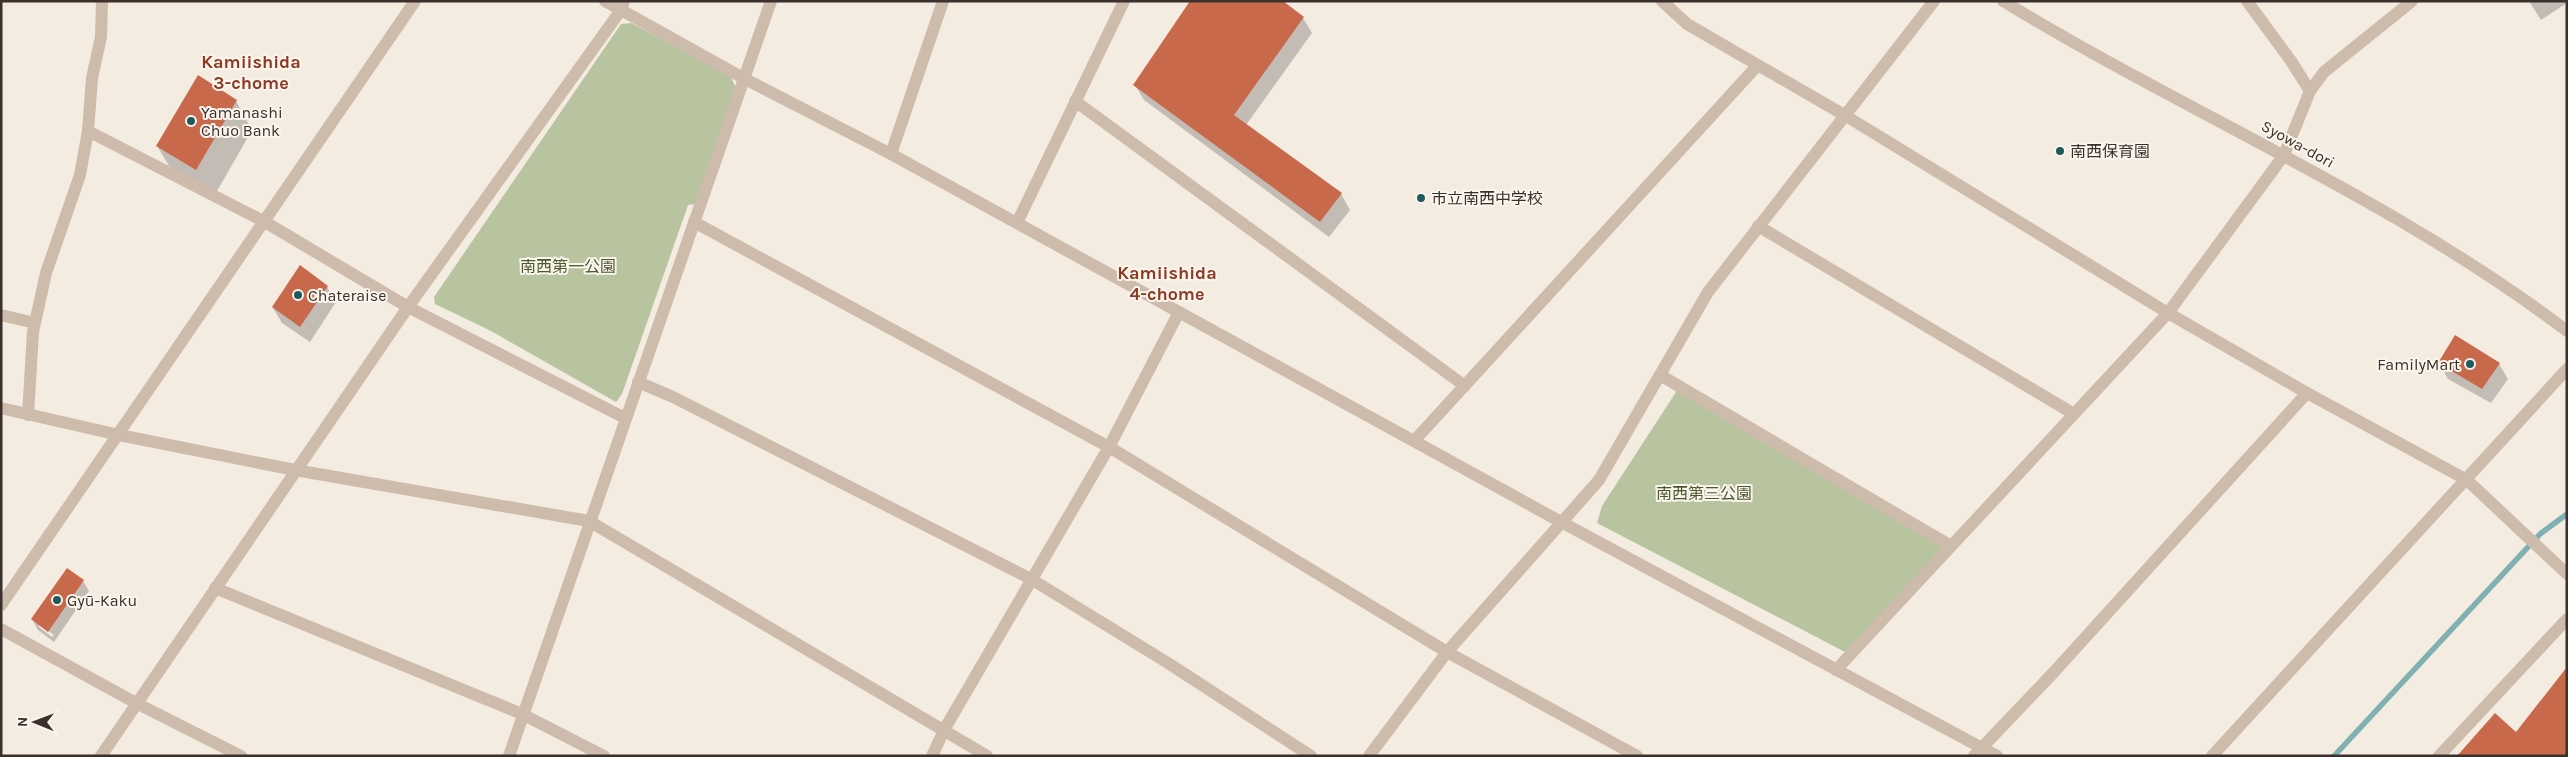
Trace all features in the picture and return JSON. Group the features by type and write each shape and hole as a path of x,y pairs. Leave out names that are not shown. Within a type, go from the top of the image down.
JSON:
{"street":[{"path":"28,415 35,323 46,273 80,175 88,131 92,78 101,37 102,1"},
{"path":"1,605 415,1"},
{"path":"605,1 622,6 745,79 891,154 1563,523 1836,670 1978,752 1997,756"},
{"path":"509,756 771,1"},
{"path":"891,154 943,1"},
{"path":"1017,224 1124,1"},
{"path":"1662,1 1686,24 1846,116 2168,313 2307,393 2467,480 2567,574"},
{"path":"1369,756 1447,652 1599,480 1708,292 1934,1"},
{"name":"Syowa-dori","path":"2003,1 2284,155 2459,255 2567,331"},
{"path":"2247,1 2291,61 2310,91"},
{"path":"1836,670 2168,313 2284,155 2310,91 2324,72 2412,1"},
{"path":"101,756 408,307 622,6"},
{"path":"1414,441 1757,66"},
{"path":"1075,101 1465,386"},
{"path":"88,131 265,222 408,307 625,418"},
{"path":"694,222 1109,447 1447,652 1637,756"},
{"path":"1758,226 2074,414"},
{"path":"932,756 944,730 1109,447 1179,312"},
{"path":"1,315 35,323"},
{"path":"2212,756 2567,369"},
{"path":"1660,376 1951,546"},
{"path":"638,382 673,397 1031,579 1168,663 1312,756"},
{"path":"1978,752 2054,672 2307,393"},
{"path":"1,408 119,435 295,470 589,521 988,756"},
{"path":"215,588 522,714 604,756"},
{"path":"2439,756 2567,619"},
{"path":"1,629 136,703 241,756"}],"green space":[{"name":"南西第一公園","path":"631,23 730,75 736,88 695,204 688,205 622,394 616,402 491,331 435,304 434,297 621,24"},
{"name":"南西第三公園","path":"1678,389 1943,548 1847,653 1597,523 1602,506"}],"building":[{"path":"1190,1 1283,1 1304,17 1234,115 1342,193 1320,222 1133,85"},
{"path":"198,75 237,100 196,170 156,146"},
{"path":"300,265 328,286 300,327 272,307"},
{"path":"2455,335 2500,363 2482,389 2438,363"},
{"path":"67,568 84,580 48,632 31,619"},
{"path":"2567,667 2567,756 2457,756 2495,713 2516,732"}],"waterway":[{"path":"2334,756 2540,534 2567,514"}],"place":[{"name":"Yamanashi Chuo Bank","path":"191,121"},
{"name":"南西保育園","path":"2060,151"},
{"name":"市立南西中学校","path":"1421,198"},
{"name":"Chateraise","path":"298,295"},
{"name":"FamilyMart","path":"2470,364"},
{"name":"Gyū-Kaku","path":"57,600"}],"district":[{"name":"Kamiishida 3-chome","path":"251,72"},
{"name":"Kamiishida 4-chome","path":"1167,283"}]}
